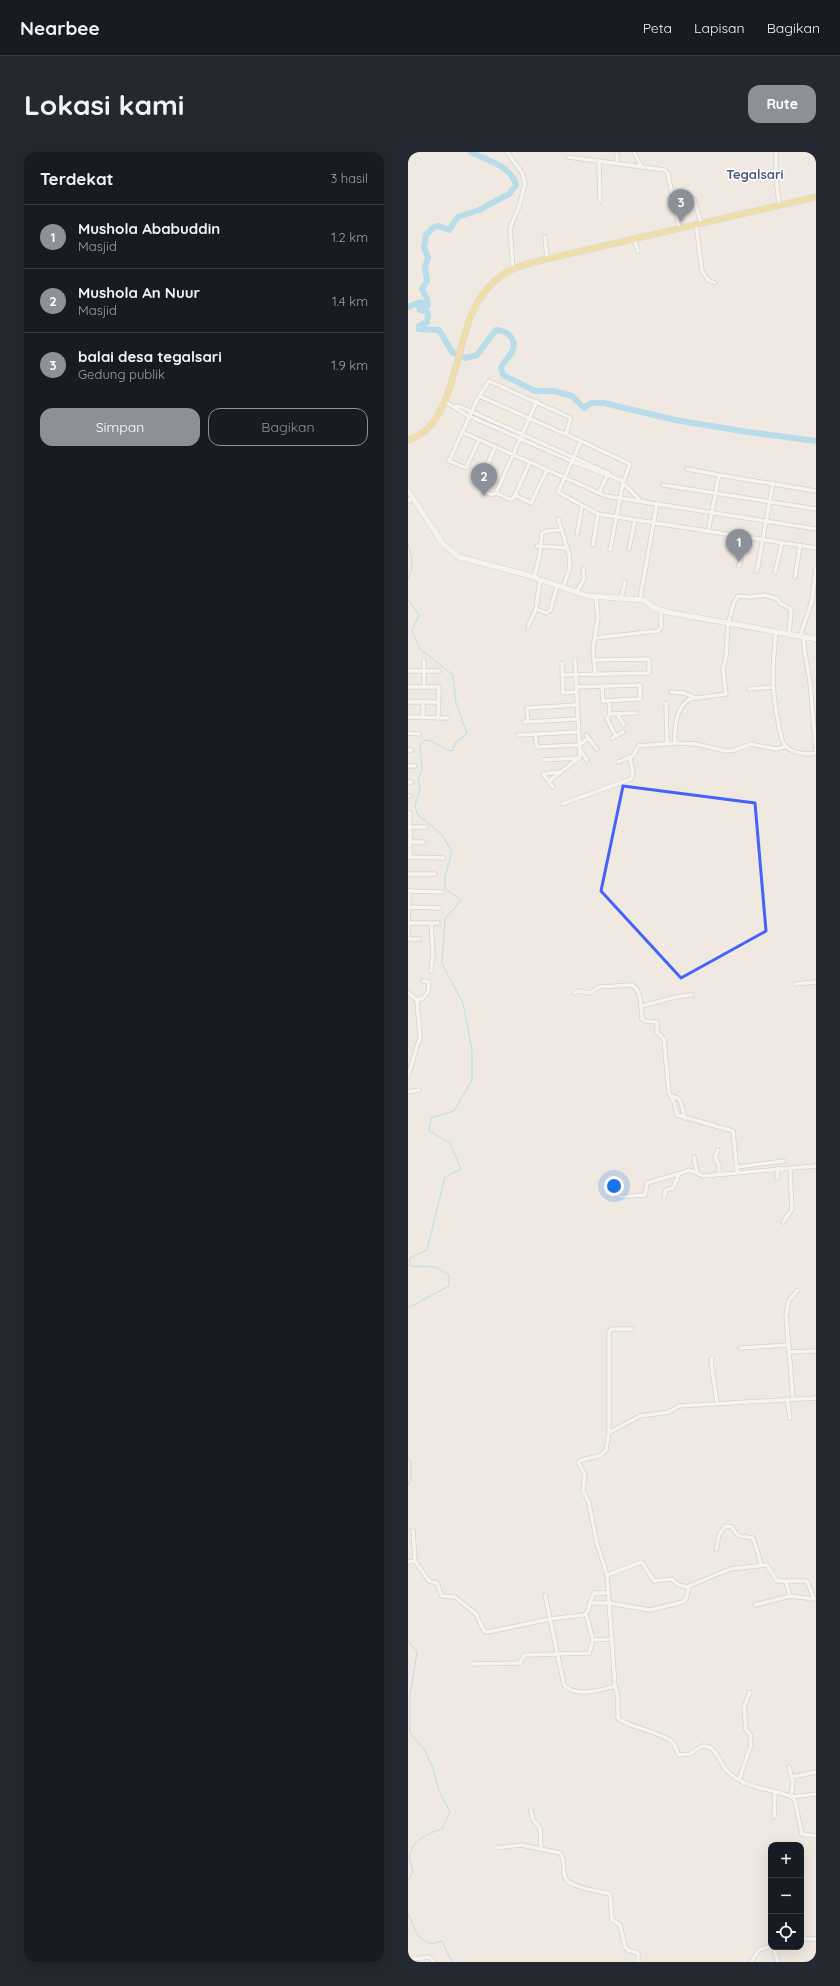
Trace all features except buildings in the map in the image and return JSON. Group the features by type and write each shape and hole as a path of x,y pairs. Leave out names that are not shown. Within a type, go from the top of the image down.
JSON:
{"main road":[{"path":"408,440 422,433 432,424 445,402 469,320 479,299 493,283 513,269 547,259 816,197"}],"street":[{"path":"507,152 522,174 525,183 520,204 510,228 513,269"},
{"path":"634,152 641,166"},
{"path":"776,152 776,177 780,205"},
{"path":"617,154 617,164"},
{"path":"568,157 664,169 667,171 680,228"},
{"path":"599,161 600,201"},
{"path":"694,199 698,224 702,272 708,280 715,283"},
{"path":"545,237 547,259"},
{"path":"634,239 638,251"},
{"path":"479,440 466,468 463,468 449,460 479,396 490,381 537,401 571,418 566,434"},
{"path":"479,396 630,463 619,499 610,550"},
{"path":"496,493 537,401"},
{"path":"445,402 469,416 521,436"},
{"path":"455,407 459,406 521,436 608,474 623,482 639,500"},
{"path":"462,432 599,493 619,499 639,500 816,529"},
{"path":"581,441 558,492 598,514 816,548"},
{"path":"495,447 481,482 484,491 492,495 496,493 512,500 530,462"},
{"path":"687,469 816,491"},
{"path":"515,495 531,503 547,470"},
{"path":"599,493 608,474"},
{"path":"708,532 714,493 719,475"},
{"path":"757,571 771,502 773,483"},
{"path":"663,485 816,510"},
{"path":"408,491 410,499 426,516 443,544 454,554 464,559 534,578 576,593 596,598 640,599 661,610 728,624 816,639"},
{"path":"640,599 658,503"},
{"path":"576,534 582,506"},
{"path":"593,546 598,514"},
{"path":"558,519 568,548 570,567 563,588"},
{"path":"630,549 635,520"},
{"path":"534,578 539,546 543,533 562,530"},
{"path":"739,566 745,537"},
{"path":"775,572 782,543"},
{"path":"539,546 568,548"},
{"path":"795,577 800,546"},
{"path":"618,762 634,755 635,748 638,746 675,743 696,744 726,751 735,750 751,744 775,749 785,747 803,754 816,752 810,682 802,636 812,601 816,567"},
{"path":"576,593 584,580 583,569"},
{"path":"528,627 536,609 540,581"},
{"path":"621,598 625,582"},
{"path":"536,609 546,613 550,611 557,586"},
{"path":"675,743 675,725 682,706 690,699 726,694 723,670 726,657 728,624 734,603 738,596 771,596 778,599 780,603 791,609 790,634"},
{"path":"595,673 593,648 598,618 596,598"},
{"path":"595,638 613,638 657,631 661,627 661,610"},
{"path":"776,632 772,661 772,687 776,718 785,747"},
{"path":"562,675 650,672 649,659 594,660"},
{"path":"424,660 424,687"},
{"path":"548,781 578,758 579,747 575,660"},
{"path":"562,663 563,693 576,692"},
{"path":"408,671 439,671"},
{"path":"576,687 640,685 640,699 603,701 602,687"},
{"path":"408,687 439,687 438,718"},
{"path":"749,689 772,687"},
{"path":"670,692 684,693 696,698"},
{"path":"609,700 610,714 606,719 616,736"},
{"path":"408,702 439,702"},
{"path":"423,702 423,718"},
{"path":"666,703 667,744"},
{"path":"577,705 527,708 526,722 578,719"},
{"path":"610,714 636,713"},
{"path":"617,714 624,725"},
{"path":"408,717 448,718"},
{"path":"518,735 578,732"},
{"path":"612,738 622,732"},
{"path":"408,734 420,734"},
{"path":"535,734 537,747 579,747 589,738"},
{"path":"586,734 597,749"},
{"path":"579,747 588,760"},
{"path":"543,760 578,758"},
{"path":"562,804 631,779 633,774 630,758"},
{"path":"563,759 564,769"},
{"path":"408,766 415,766"},
{"path":"553,787 543,774 559,772"},
{"path":"408,812 410,814 409,857 444,858"},
{"path":"409,827 426,827"},
{"path":"409,842 424,842"},
{"path":"408,874 435,874"},
{"path":"419,939 408,939 408,891 442,892"},
{"path":"408,907 440,908"},
{"path":"408,923 438,924"},
{"path":"431,923 433,954 431,972"},
{"path":"417,1000 423,998 428,992 428,982 423,981"},
{"path":"795,984 816,982"},
{"path":"575,993 578,991 590,993 599,987 632,985 639,992 642,1019 656,1022 658,1032 664,1039 668,1093 674,1102 677,1115 733,1131 737,1172"},
{"path":"408,993 416,997 417,1000 420,1037 408,1076"},
{"path":"641,1006 655,1004 665,999 671,1000 692,995"},
{"path":"408,1092 419,1090"},
{"path":"671,1096 679,1098 681,1101 685,1118"},
{"path":"718,1150 715,1157 719,1165 719,1174"},
{"path":"694,1157 697,1173"},
{"path":"737,1167 784,1161"},
{"path":"618,1197 645,1195 646,1182 689,1170 703,1176 778,1168 816,1166"},
{"path":"777,1178 778,1168"},
{"path":"783,1222 792,1209 790,1168"},
{"path":"664,1198 666,1190 673,1188 678,1175 682,1172"},
{"path":"793,1399 786,1316 787,1306 798,1290"},
{"path":"632,1329 617,1328 609,1332 610,1432 608,1446 604,1453 597,1457 580,1460 578,1462 585,1475 583,1491 589,1503 597,1544 607,1575 615,1686 618,1697 617,1714 619,1720 670,1740 679,1755 690,1754 702,1746 710,1747 714,1750 728,1773 757,1789 791,1797 816,1794"},
{"path":"740,1348 789,1345"},
{"path":"790,1352 816,1351"},
{"path":"712,1358 711,1361 717,1403"},
{"path":"610,1432 643,1416 670,1412 679,1406 816,1398"},
{"path":"787,1399 790,1418"},
{"path":"716,1550 720,1532 725,1526 732,1526 735,1534 738,1536 754,1538 761,1565"},
{"path":"413,1530 415,1561 428,1581 438,1584 442,1596 455,1597 476,1614 486,1632 550,1619 586,1614"},
{"path":"408,1562 415,1561"},
{"path":"607,1575 642,1562 654,1582 672,1579 678,1585 688,1587 730,1569 767,1565 770,1567 777,1581 808,1582 815,1599 790,1596 755,1605"},
{"path":"786,1582 790,1596"},
{"path":"590,1603 609,1603 650,1610 683,1602 686,1598 688,1587"},
{"path":"471,1664 502,1662 520,1663 524,1655 589,1653 593,1640 586,1614 594,1593 608,1593"},
{"path":"545,1595 558,1655 562,1682 567,1688 589,1691 615,1686"},
{"path":"593,1640 612,1639"},
{"path":"739,1780 751,1744 750,1734 746,1730 744,1707 750,1692"},
{"path":"789,1767 793,1789 791,1797"},
{"path":"792,1777 816,1772"},
{"path":"774,1817 775,1793"},
{"path":"791,1797 795,1801 802,1834 816,1836"},
{"path":"531,1810 533,1820 540,1828 541,1849"},
{"path":"496,1848 521,1845 560,1853 564,1865 565,1878 568,1882 589,1890 610,1894 612,1920 620,1925 625,1947 628,1950 638,1953 638,1962"},
{"path":"804,1939 816,1939"},
{"path":"751,1962 759,1950 768,1948"},
{"path":"773,1950 778,1962"},
{"path":"408,1960 429,1957 434,1962"}],"highlighted area":[{"path":"623,786 755,803 766,931 681,978 601,891"}],"waterway":[{"path":"418,303 421,302 426,307 428,305 422,289 427,281 425,267 428,258 424,247 426,235 434,227 439,226 449,230 458,217 479,210 509,194 516,185 514,178 504,168 471,152"},
{"path":"418,303 420,310 426,311 428,314 427,322 419,326 419,329 439,330 452,352 466,358 477,355 496,330 505,332 511,337 514,346 501,368 503,375 535,391 554,391 572,396 584,408 591,403 604,403 675,420 816,441"},
{"path":"408,307 418,303"},
{"path":"408,544 412,562 408,579"},
{"path":"408,599 419,615 412,631 420,649 453,675 456,703 467,734 456,742 452,751 445,749 429,740 425,740 420,745 422,769 418,781 420,789 415,805 417,814 442,835 452,852 445,876 445,889 461,900 445,919 442,964 463,1003 472,1050 472,1080 454,1111 431,1118 429,1131 450,1143 461,1169 445,1177 427,1250 410,1258 410,1266 436,1267 449,1275 449,1286 408,1308"},
{"path":"408,1458 411,1461 411,1480 408,1485"},
{"path":"408,1641 417,1652 410,1696 410,1733 424,1749 433,1768 439,1791 450,1812 442,1829 427,1835 414,1845 411,1850 410,1857 413,1871 408,1881"},
{"path":"408,1914 418,1936 430,1944 442,1941 452,1962"}],"place":[{"name":"balai desa tegalsari","path":"681,222"},
{"name":"Mushola An Nuur","path":"484,496"},
{"name":"Mushola Ababuddin","path":"739,562"}],"district":[{"name":"Tegalsari","path":"755,174"}]}
